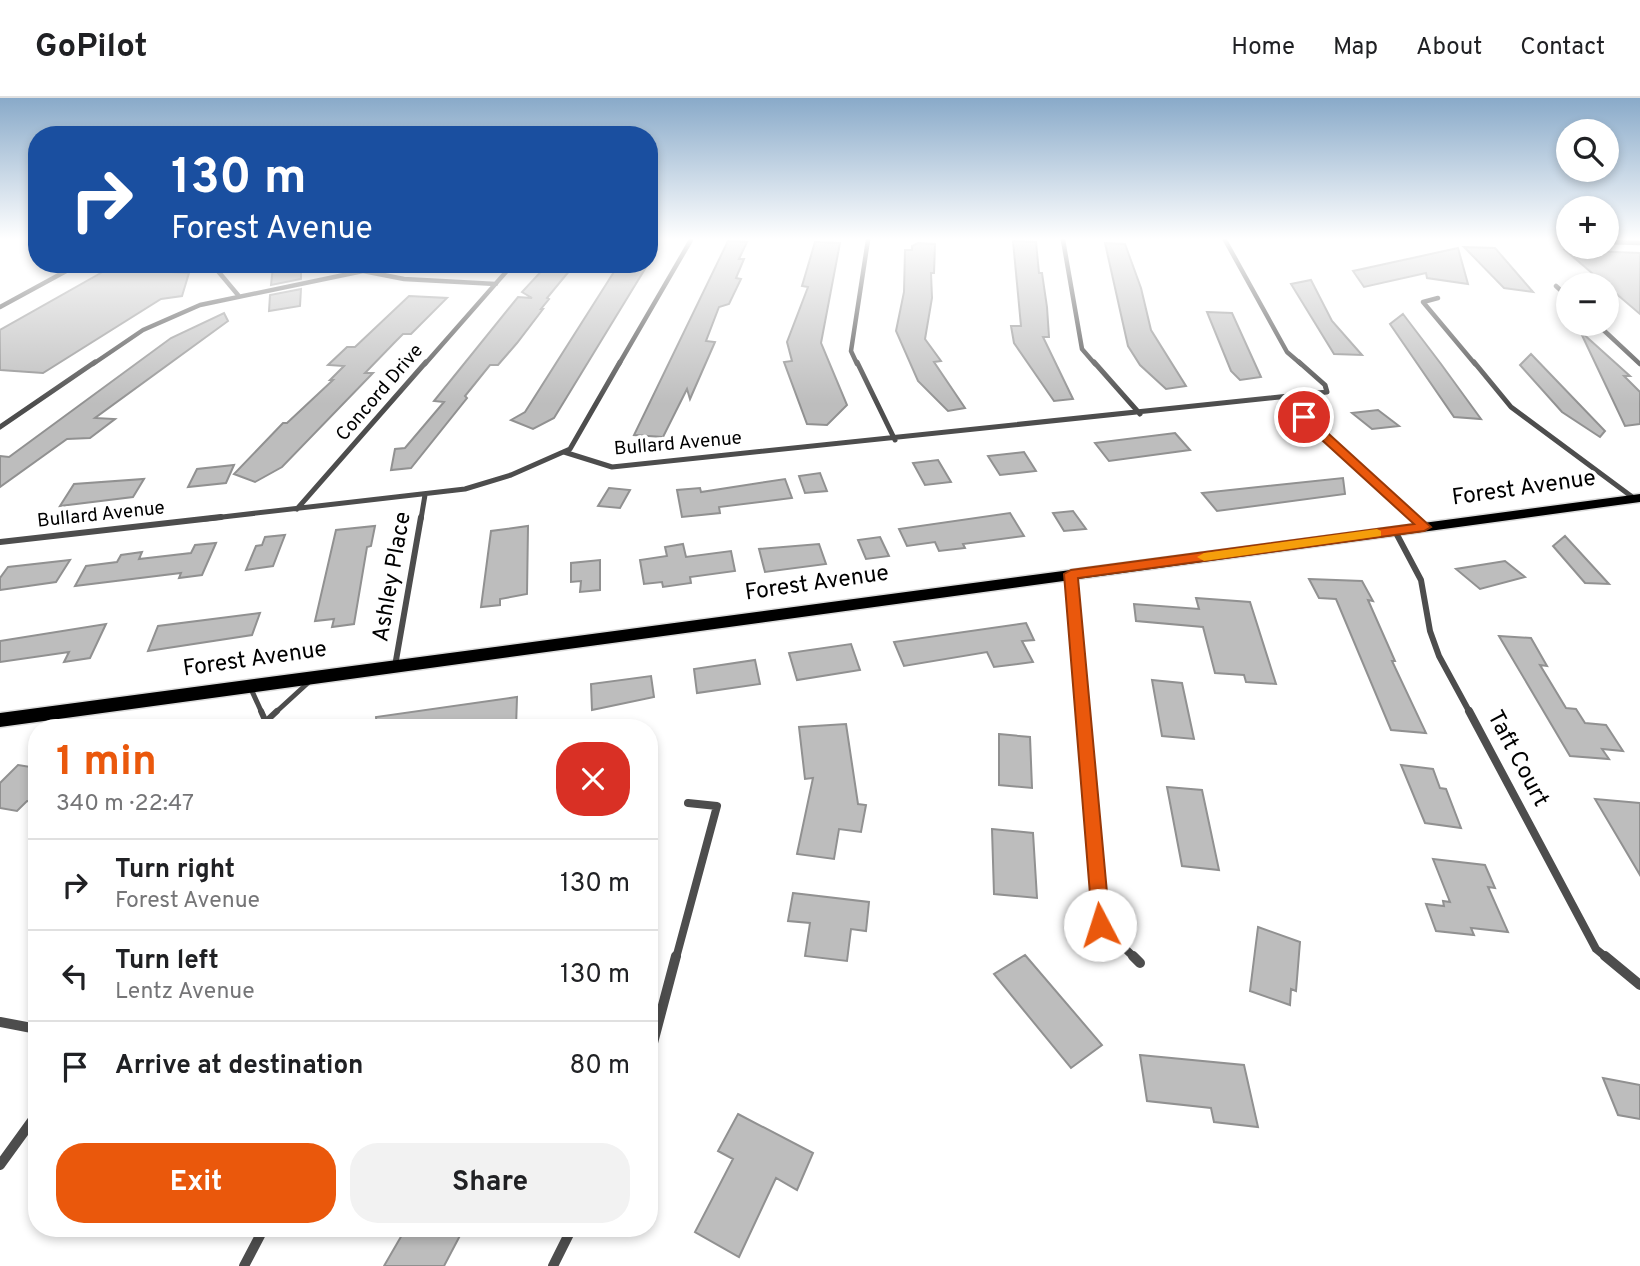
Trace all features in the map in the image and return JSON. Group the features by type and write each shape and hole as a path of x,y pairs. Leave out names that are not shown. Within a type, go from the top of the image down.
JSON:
{"main road":[{"name":"Forest Avenue","path":"0,720 1638,499"}],"street":[{"path":"0,307 23,295"},
{"path":"0,427 143,330 178,313 238,295"},
{"name":"Concord Drive","path":"297,509 487,295"},
{"path":"564,452 570,449 659,295"},
{"path":"860,295 851,351 895,440"},
{"path":"1073,295 1082,349 1140,414"},
{"name":"Bullard Avenue","path":"0,542 425,495 489,483 564,452 612,467 1322,395 1328,389 1287,352 1255,295"},
{"path":"1438,298 1423,302 1511,407 1638,499"},
{"path":"1610,336 1640,364"},
{"path":"1283,399 1424,527"},
{"name":"Ashley Place","path":"395,666 425,495"},
{"name":"Taft Court","path":"1395,531 1421,580 1430,631 1439,656 1596,949 1640,985"},
{"path":"1071,574 1100,925 1140,963"},
{"path":"658,1025 717,806 688,803"},
{"path":"0,1022 28,1027"},
{"path":"0,1165 28,1126"},
{"path":"244,1266 259,1237"},
{"path":"553,1266 568,1237"}],"lane":[{"path":"266,719 315,677"},
{"path":"250,686 265,719"}],"building":[{"path":"63,295 182,295 161,299 43,373 0,370 0,330"},
{"path":"270,295 301,295 300,306 269,311"},
{"path":"526,295 550,295 543,309 517,343 498,365 490,365 411,468 391,470 395,449 405,448 444,402 434,401 518,297 532,298"},
{"path":"600,295 629,295 554,418 533,429 511,420 525,412"},
{"path":"702,295 734,295 729,304 719,307 706,341 715,342 690,399 687,389 663,437 634,435"},
{"path":"805,295 830,295 821,343 847,405 827,425 807,424 784,362 792,361 787,342"},
{"path":"903,295 932,295 925,339 941,361 934,362 965,408 948,411 918,381 896,331"},
{"path":"1018,295 1045,295 1049,337 1043,337 1073,399 1054,401 1014,343 1011,326 1021,326"},
{"path":"1117,295 1143,295 1151,330 1186,386 1166,389 1140,365 1128,346"},
{"path":"1297,295 1318,295 1332,321 1362,355 1334,354"},
{"path":"1619,295 1640,295 1640,314 1619,296"},
{"path":"409,296 447,298 411,334 403,334 396,341 365,373 373,373 282,467 255,482 234,474 283,423 287,423 333,380 330,380 344,366 328,365 347,347 355,347"},
{"path":"1207,312 1232,313 1261,377 1240,380 1231,371"},
{"path":"224,313 228,321 95,418 115,419 90,438 67,439 0,487 0,456 9,457 171,338"},
{"path":"1403,314 1481,419 1454,417 1390,324"},
{"path":"1582,336 1630,376 1624,376 1640,392 1640,424 1625,426"},
{"path":"1531,354 1605,431 1600,437 1562,412 1520,365"},
{"path":"1378,410 1399,426 1372,429 1352,413"},
{"path":"1175,433 1190,450 1109,461 1095,443"},
{"path":"1024,452 1036,471 1000,475 988,456"},
{"path":"938,460 951,482 925,485 913,463"},
{"path":"234,465 226,483 188,487 197,469"},
{"path":"820,473 827,491 805,493 799,476"},
{"path":"1343,478 1345,494 1217,511 1202,493"},
{"path":"144,479 133,497 60,506 74,484"},
{"path":"785,479 792,498 719,507 720,513 682,517 677,490 700,488 701,492"},
{"path":"609,488 630,490 620,508 598,506"},
{"path":"1073,511 1086,529 1064,531 1053,513"},
{"path":"1010,513 1024,536 963,544 965,548 939,551 935,542 907,546 899,529"},
{"path":"375,526 371,546 367,547 354,624 332,627 334,619 315,621 336,530"},
{"path":"528,526 527,594 500,599 500,605 481,607 491,531"},
{"path":"285,535 273,566 246,570 256,546 262,545 265,537"},
{"path":"1565,536 1609,584 1585,583 1553,546"},
{"path":"880,537 889,556 866,559 858,540"},
{"path":"216,543 202,575 179,578 181,573 75,586 86,566 117,562 121,555 142,552 139,559 191,553 195,545"},
{"path":"683,544 686,557 731,551 735,571 690,577 691,583 663,587 662,582 644,584 640,560 667,556 665,547"},
{"path":"819,544 826,564 765,572 759,549"},
{"path":"70,560 56,582 0,590 0,578 8,567"},
{"path":"600,560 600,590 580,592 581,581 571,582 571,563"},
{"path":"1505,561 1525,577 1480,589 1456,569"},
{"path":"1309,579 1362,581 1373,601 1368,600 1395,661 1392,661 1426,733 1391,730 1336,599 1319,598"},
{"path":"1196,598 1250,602 1276,684 1246,682 1244,675 1215,673 1203,627 1136,621 1134,604 1199,609"},
{"path":"260,613 252,635 148,651 158,626"},
{"path":"1026,623 1034,640 1022,641 1033,662 994,667 987,652 904,666 894,642"},
{"path":"106,624 90,658 64,662 69,652 0,662 0,641"},
{"path":"1499,636 1531,638 1547,666 1540,665 1566,708 1576,709 1585,723 1606,725 1623,751 1602,749 1609,759 1570,756"},
{"path":"851,644 860,670 797,680 789,653"},
{"path":"755,660 760,684 697,693 694,669"},
{"path":"651,676 654,697 592,710 591,684"},
{"path":"1152,680 1182,683 1194,739 1162,736"},
{"path":"517,697 516,719 376,717"},
{"path":"846,724 858,804 866,805 861,832 839,829 834,859 797,854 813,778 805,779 799,727"},
{"path":"999,734 1030,737 1032,788 999,785"},
{"path":"18,765 28,767 28,801 17,811 0,808 0,783"},
{"path":"1401,765 1433,769 1440,788 1446,789 1461,828 1425,823"},
{"path":"1167,787 1202,790 1219,870 1182,866"},
{"path":"1595,799 1640,803 1640,875"},
{"path":"992,829 1033,833 1037,898 994,894"},
{"path":"1433,859 1485,865 1495,888 1488,887 1508,932 1471,928 1474,935 1436,931 1426,904 1444,906 1443,901 1450,902"},
{"path":"793,893 869,902 866,931 851,929 847,961 805,956 810,923 788,921"},
{"path":"1258,927 1300,942 1296,991 1291,989 1290,1005 1250,991"},
{"path":"1025,955 1102,1045 1071,1068 994,974"},
{"path":"1140,1055 1244,1065 1258,1127 1214,1122 1211,1108 1147,1101"},
{"path":"1603,1078 1640,1085 1640,1119 1618,1115"},
{"path":"738,1114 813,1153 797,1190 776,1178 739,1257 695,1232 733,1159 718,1151"},
{"path":"401,1237 459,1237 444,1266 384,1266"}],"slow traffic":[{"path":"1204,557 1377,533"}],"route":[{"path":"1100,925 1071,574 1424,527 1304,417"}]}
